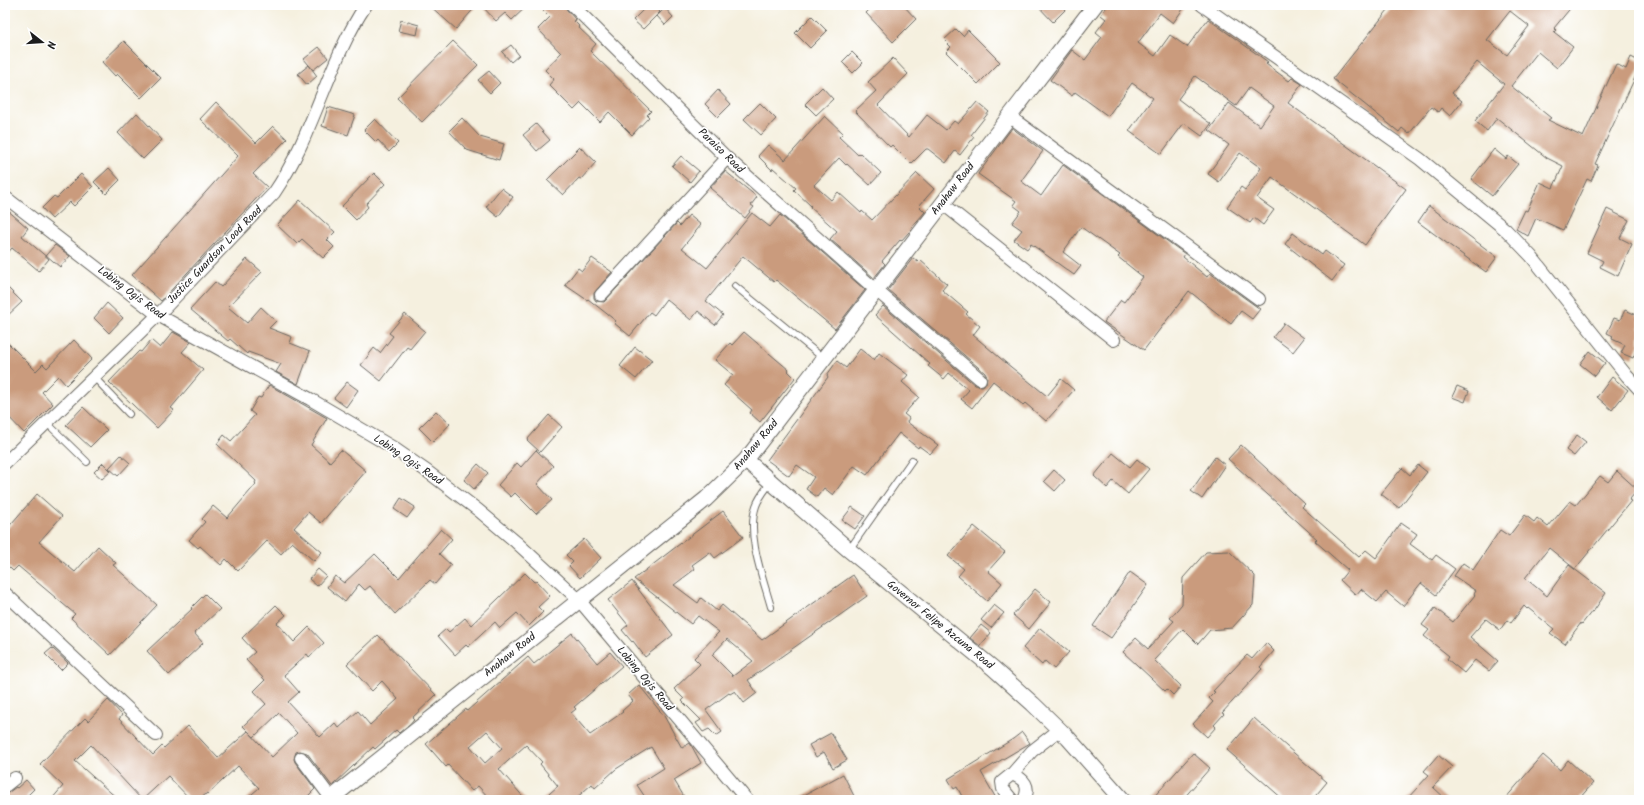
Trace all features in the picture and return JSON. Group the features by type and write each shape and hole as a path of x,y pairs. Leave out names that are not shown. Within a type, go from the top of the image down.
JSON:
{"street":[{"name":"Justice Guardson Lood Road","path":"5,463 158,315 274,193 286,175 344,44 366,5"},
{"name":"Paraiso Road","path":"572,5 727,158 876,290 980,379"},
{"name":"Anahaw Road","path":"330,799 706,499 746,460 1095,5"},
{"path":"1202,5 1420,159 1506,230 1531,256 1639,389"},
{"path":"1009,116 1259,299"},
{"path":"601,295 727,158"},
{"name":"Lobing Ogis Road","path":"5,197 158,315 310,399 392,447 478,510 516,542 579,600 747,800"},
{"path":"942,203 1114,340"},
{"name":"Governor Felipe Azcuna Road","path":"746,460 849,550 993,668 1033,704 1123,800"},
{"path":"5,593 156,735"},
{"path":"1012,800 1003,789 1002,782 1012,774 1032,751 1059,730"},
{"path":"301,758 330,799"},
{"path":"1012,774 1020,777 1025,782 1028,793 1024,800"},
{"path":"5,786 16,778"}],"lane":[{"path":"735,286 824,359"},
{"path":"94,377 129,414"},
{"path":"46,422 88,462"},
{"path":"849,550 912,460"},
{"path":"771,482 756,504 753,530 755,547 771,607"}],"building":[{"path":"429,5 477,5 456,29"},
{"path":"481,5 528,5 512,20 505,13 496,21"},
{"path":"538,5 565,5 567,10 576,20 574,21 579,26 578,27 596,44 590,51 651,111 647,115 649,117 632,135 609,112 600,122 581,103 574,110 549,85 554,79 545,70 561,53 538,29 550,17"},
{"path":"648,5 653,5 660,12 643,29 633,20"},
{"path":"874,5 903,5 916,19 893,42 866,13"},
{"path":"1037,5 1070,5 1053,22"},
{"path":"1108,5 1186,5 1173,23 1160,13 1138,43 1155,56 1170,35 1187,47 1208,19 1268,62 1266,64 1289,81 1292,78 1302,84 1288,103 1406,189 1365,245 1272,177 1257,198 1274,210 1263,225 1254,218 1250,223 1227,207 1241,187 1245,190 1261,168 1240,153 1219,182 1208,174 1229,145 1209,130 1229,103 1260,126 1274,106 1249,88 1236,106 1195,76 1178,99 1211,124 1202,136 1184,123 1161,154 1129,131 1153,98 1132,83 1108,116 1075,92 1072,96 1050,80 1072,50 1085,60 1102,37 1096,32 1106,19 1101,15"},
{"path":"1392,5 1573,5 1554,28 1556,30 1554,32 1573,47 1557,68 1538,52 1511,86 1551,118 1548,120 1583,137 1616,64 1626,69 1631,57 1639,61 1639,69 1595,164 1598,165 1591,181 1587,179 1563,230 1536,218 1528,236 1516,229 1525,210 1527,211 1540,182 1553,188 1563,166 1547,158 1497,118 1487,131 1475,121 1504,84 1477,62 1452,93 1462,101 1450,116 1441,108 1438,112 1431,107 1409,134 1402,128 1399,132 1333,79","holes":["1510,11 1529,26 1507,55 1487,40"]},
{"path":"665,8 673,17 665,25 657,16"},
{"path":"812,16 827,31 810,48 795,33"},
{"path":"401,20 419,25 417,35 398,31"},
{"path":"956,29 963,36 968,30 1000,62 978,84 946,52 951,47 944,40"},
{"path":"124,41 161,78 141,98 117,74 115,76 102,62"},
{"path":"453,41 478,65 422,122 397,98"},
{"path":"511,45 519,55 511,62 502,52"},
{"path":"319,47 328,58 313,70 304,59"},
{"path":"852,52 863,63 853,73 842,62"},
{"path":"893,58 908,74 878,105 909,137 927,115 946,130 954,121 958,124 977,102 989,112 971,135 974,137 960,155 955,151 946,163 926,149 911,164 892,145 890,147 855,111 876,91 868,82"},
{"path":"309,65 317,76 307,85 298,74"},
{"path":"489,71 500,83 490,93 478,80"},
{"path":"822,87 833,99 816,115 805,104"},
{"path":"718,90 731,104 718,117 705,104"},
{"path":"216,102 256,143 273,126 287,139 253,174 267,187 161,301 132,275 238,156 200,119"},
{"path":"760,103 776,119 761,135 744,119"},
{"path":"328,107 355,115 348,135 322,126"},
{"path":"137,113 162,140 143,159 118,133"},
{"path":"825,116 843,133 839,137 858,155 860,153 881,173 870,185 839,158 814,185 831,200 838,192 861,213 862,211 872,220 917,173 934,189 919,206 925,212 910,229 911,230 901,241 900,240 882,261 885,264 874,278 830,239 837,231 810,207 811,206 794,190 796,188 773,168 772,170 758,156 768,145 785,160"},
{"path":"462,118 480,137 504,144 499,160 467,150 449,131"},
{"path":"375,119 398,143 389,152 378,140 376,142 364,130"},
{"path":"536,124 550,140 537,151 523,135"},
{"path":"1012,128 1043,151 1021,181 1041,196 1063,165 1185,254 1183,257 1207,277 1210,273 1260,309 1252,319 1241,311 1231,324 1189,291 1144,350 1104,322 1121,300 1124,302 1143,277 1118,257 1120,255 1081,227 1063,252 1081,266 1074,275 1031,244 1027,249 1014,240 1022,230 1012,223 1021,211 1013,205 1016,201 978,174"},
{"path":"580,147 596,162 581,179 579,178 563,195 547,180"},
{"path":"1494,149 1506,159 1508,156 1518,164 1492,196 1471,179"},
{"path":"681,156 699,171 690,182 672,166"},
{"path":"109,168 120,180 106,194 94,182"},
{"path":"725,171 757,197 751,205 754,207 745,218 710,188"},
{"path":"374,173 385,184 366,204 368,207 356,220 342,206"},
{"path":"81,174 93,187 74,206 70,202 52,219 42,208 54,196 57,198"},
{"path":"501,188 513,197 498,217 486,207"},
{"path":"300,200 335,232 327,240 334,247 323,258 302,239 297,244 277,225"},
{"path":"1429,206 1497,257 1486,272 1418,222"},
{"path":"5,208 28,228 22,236 49,259 39,271 12,248 5,256"},
{"path":"1607,209 1629,220 1620,238 1632,244 1618,276 1600,267 1603,261 1587,253"},
{"path":"752,213 770,227 780,215 865,290 835,329 776,280 774,282 743,256 706,301 723,315 715,325 698,311 691,320 666,299 654,315 650,312 630,336 614,323 616,321 588,299 587,300 565,285 578,268 582,271 592,258 612,272 594,293 594,298 596,301 604,302 677,223 680,226 689,215 701,225 682,248 707,268"},
{"path":"1293,233 1322,255 1325,251 1344,265 1332,281 1285,244"},
{"path":"55,245 70,256 60,267 46,255"},
{"path":"913,258 918,262 920,260 947,284 942,290 968,312 966,314 980,326 973,335 1006,363 1047,396 1061,379 1074,390 1046,421 1025,403 1023,405 993,381 972,408 961,399 969,390 949,373 944,379 928,366 930,364 875,315 883,306 975,385 982,386 986,384 987,377 985,373 888,290"},
{"path":"247,259 262,272 228,307 247,323 261,307 276,321 269,328 292,337 290,343 310,351 298,384 276,372 281,364 248,352 247,354 230,339 228,341 190,309 215,282 221,287"},
{"path":"5,285 22,302 5,318"},
{"path":"107,303 123,318 109,333 94,318"},
{"path":"1625,310 1639,316 1639,344 1633,358 1621,353 1625,345 1612,339 1613,336 1607,333 1614,318 1620,320"},
{"path":"405,314 425,331 410,349 407,347 381,381 361,365 374,348 380,353 393,336 389,333"},
{"path":"1284,323 1304,338 1293,352 1273,337"},
{"path":"173,332 191,342 182,352 203,370 171,408 174,410 157,428 109,382 139,351 141,352 151,340 160,348"},
{"path":"744,332 789,370 788,371 795,378 760,422 750,413 752,410 724,385 733,375 715,360 730,343 732,345"},
{"path":"5,340 36,371 43,364 47,368 74,340 92,359 66,385 58,376 42,392 53,404 24,433 5,413"},
{"path":"635,347 652,360 636,379 620,366"},
{"path":"860,349 874,360 879,353 908,375 902,382 919,397 904,414 909,418 907,422 938,445 930,454 919,446 918,448 899,433 867,475 854,466 833,495 824,488 817,497 806,489 814,477 797,465 789,476 767,460 828,377 827,375 837,361 846,368"},
{"path":"1590,351 1605,363 1595,376 1580,364"},
{"path":"1612,377 1628,390 1612,410 1597,397"},
{"path":"347,382 358,390 346,407 334,398"},
{"path":"269,385 327,418 311,445 330,462 341,450 366,471 321,523 308,512 294,528 322,552 314,561 292,542 281,554 267,541 238,571 226,559 221,565 200,546 198,548 189,540 205,522 202,519 213,506 227,518 256,484 256,481 217,444 224,435 231,441 255,415 250,411 258,397 261,398"},
{"path":"1457,386 1469,391 1465,402 1452,397"},
{"path":"83,407 107,430 90,447 66,425"},
{"path":"436,411 450,424 433,442 419,428"},
{"path":"549,415 562,427 540,452 527,440"},
{"path":"1577,435 1586,442 1574,456 1566,450"},
{"path":"1241,445 1305,504 1302,507 1359,557 1366,550 1376,558 1401,523 1417,534 1410,544 1432,560 1436,555 1455,569 1436,595 1421,583 1403,606 1386,592 1377,602 1361,589 1356,595 1340,580 1348,570 1315,541 1317,539 1228,459"},
{"path":"536,450 553,466 537,484 552,500 536,514 515,493 511,497 498,485 517,463 521,467"},
{"path":"1113,453 1130,467 1137,459 1149,469 1128,494 1113,481 1107,488 1094,476"},
{"path":"121,455 130,463 118,476 109,468"},
{"path":"1215,457 1225,465 1202,499 1191,491"},
{"path":"103,463 111,471 102,479 94,472"},
{"path":"478,464 488,473 474,489 464,480"},
{"path":"1418,465 1427,472 1399,508 1381,494 1402,468 1410,475"},
{"path":"1054,470 1065,480 1055,491 1044,481"},
{"path":"1617,471 1638,490 1629,500 1631,501 1575,569 1549,548 1525,578 1547,596 1569,565 1606,593 1593,612 1592,611 1582,624 1581,623 1565,644 1550,633 1554,629 1524,606 1511,623 1507,620 1500,630 1486,619 1470,637 1498,661 1489,671 1475,660 1464,673 1447,659 1449,656 1424,636 1429,630 1422,625 1435,608 1453,622 1475,595 1474,594 1476,591 1454,576 1463,563 1473,570 1500,530 1509,536 1525,515 1534,522 1537,518 1548,527 1570,501 1576,505 1600,476 1608,482"},
{"path":"37,494 62,516 39,542 75,572 98,546 116,563 113,565 157,605 110,655 71,618 75,614 18,566 13,571 5,563 5,531"},
{"path":"401,498 415,507 407,518 394,509"},
{"path":"852,507 865,516 855,529 842,520"},
{"path":"723,511 743,537 715,558 710,552 692,565 695,569 674,585 698,603 701,598 717,611 722,605 762,640 853,575 867,596 748,680 757,693 744,703 735,691 730,694 729,693 706,710 722,732 716,736 709,729 703,732 696,723 701,720 682,701 684,699 674,689 700,664 694,658 719,632 698,616 691,624 634,579","holes":["727,639 753,661 733,676 712,655"]},
{"path":"974,526 1005,552 988,571 1002,583 987,601 958,576 964,569 948,556"},
{"path":"441,529 452,539 439,554 451,565 435,584 430,580 395,614 370,586 365,590 359,584 345,602 327,587 335,576 344,583 375,554 399,578"},
{"path":"584,539 601,558 580,578 569,566 573,562 566,555"},
{"path":"1229,551 1255,576 1253,605 1232,628 1210,630 1198,644 1183,629 1154,660 1181,686 1173,695 1167,689 1165,691 1123,652 1136,638 1148,649 1174,621 1170,618 1182,604 1183,578 1206,552"},
{"path":"318,569 326,576 317,586 309,579"},
{"path":"1130,572 1148,585 1111,638 1093,626"},
{"path":"525,573 534,582 536,581 550,596 538,607 543,612 529,626 517,613 500,628 495,622 468,647 466,645 455,655 438,636 446,629 449,632 465,618 471,625"},
{"path":"632,581 673,635 645,657 633,641 632,642 622,630 628,625 608,600"},
{"path":"1035,589 1051,602 1029,629 1013,615"},
{"path":"205,594 220,609 194,633 203,643 169,675 147,651 192,609 191,608"},
{"path":"276,605 286,615 277,623 294,642 309,627 324,643 309,657 307,654 284,675 299,692 288,702 320,737 335,723 339,728 358,711 370,725 398,699 382,681 372,691 347,664 378,635 436,695 412,718 414,720 399,733 396,730 375,749 373,747 332,786 307,753 300,751 296,752 294,759 295,762 315,789 304,800 245,800 259,788 238,766 208,794 207,793 199,800 191,800 168,776 142,800 91,745 75,761 119,800 51,800 63,786 40,764 85,718 88,721 108,700 122,715 119,719 153,755 162,746 164,748 188,726 218,758 248,731 243,726 266,704 254,691 265,680 246,660 255,652 242,638","holes":["279,713 297,733 272,757 248,731 254,737"]},
{"path":"994,605 1004,613 991,628 981,620"},
{"path":"981,625 991,633 980,646 970,638"},
{"path":"1040,628 1069,652 1054,669 1045,661 1042,665 1023,648"},
{"path":"572,633 597,663 610,652 622,666 574,707 576,709 571,713 590,735 623,712 622,711 633,701 628,695 639,685 664,716 682,748 690,743 701,763 674,780 686,800 647,800 637,785 664,768 651,747 616,769 595,788 592,784 574,800 542,800 558,786 540,764 542,762 526,745 499,769 526,800 491,800 478,786 472,791 448,765 446,767 426,744 466,709 467,711 528,657 534,664","holes":["487,731 502,748 485,763 470,746"]},
{"path":"1266,643 1274,651 1260,667 1262,669 1222,713 1224,714 1214,725 1216,727 1207,737 1193,724 1213,702 1209,698 1215,692 1213,691 1247,655 1252,659"},
{"path":"52,648 68,663 61,670 45,654"},
{"path":"1254,718 1327,782 1312,800 1284,800 1227,750"},
{"path":"1022,732 1030,743 981,772 997,800 964,800 957,787 954,789 948,779"},
{"path":"831,733 847,760 833,768 824,752 816,757 809,745"},
{"path":"1193,753 1210,768 1182,800 1151,800"},
{"path":"1438,755 1452,767 1433,787 1447,800 1406,800 1429,775 1424,771"},
{"path":"1543,755 1560,770 1568,760 1593,783 1578,800 1504,800"},
{"path":"843,774 856,800 795,800"},
{"path":"26,780 34,789 26,797 29,800 5,800 5,795 16,787 17,788"}]}
